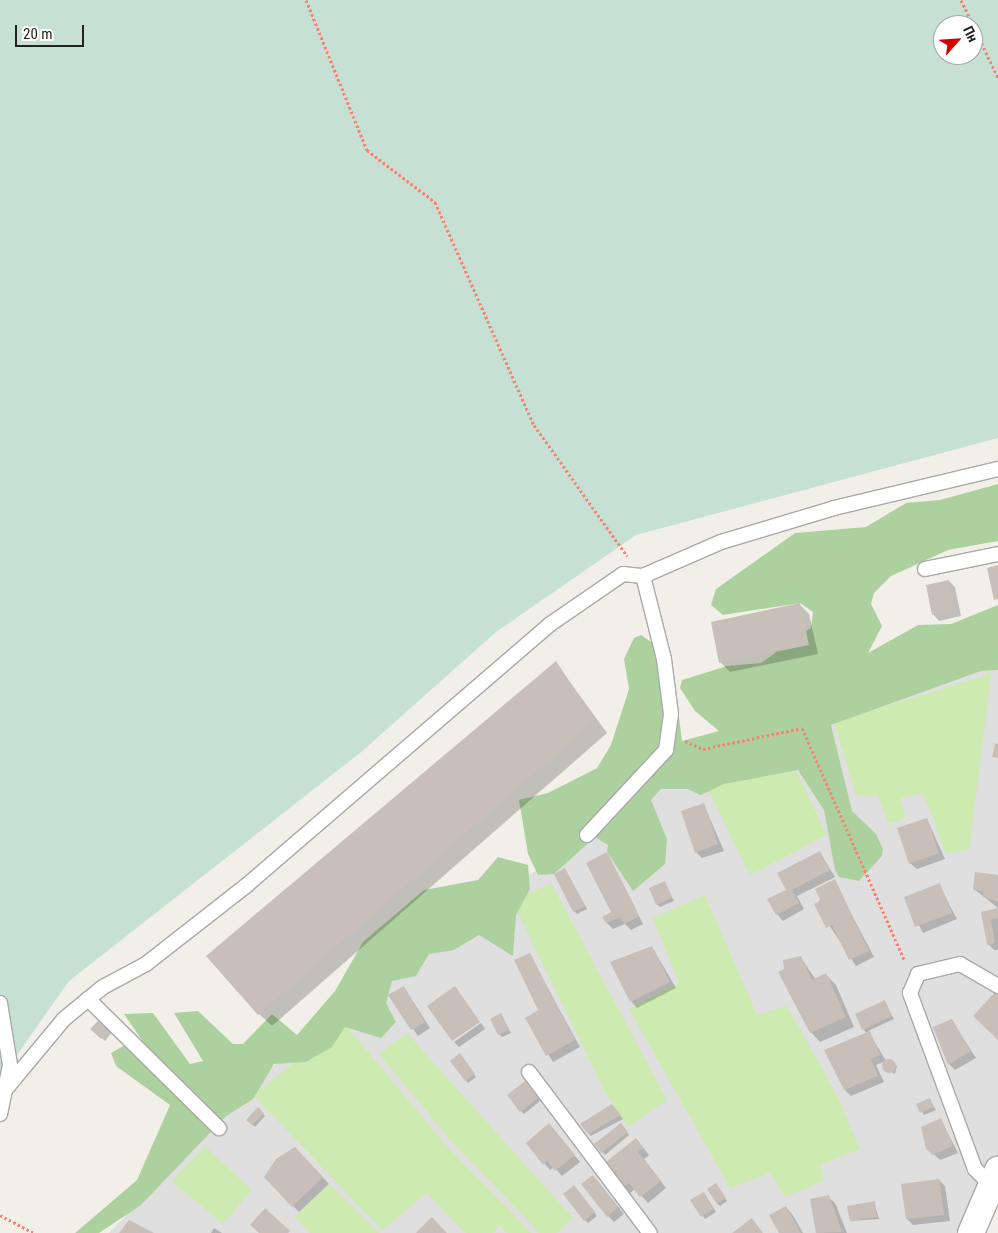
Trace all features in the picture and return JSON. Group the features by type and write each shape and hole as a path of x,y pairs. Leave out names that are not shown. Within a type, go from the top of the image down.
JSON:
{"street":[{"path":"972,1233 995,1178"}],"lane":[{"path":"5,1090 64,1019 88,999 146,964 247,885 549,625 623,574 643,576 730,539 998,469"},
{"path":"925,569 998,554"},
{"path":"587,835 666,750 671,714 664,659 643,576"},
{"path":"995,1178 976,1169 936,1070 910,994 918,974 960,964 998,986"},
{"path":"88,999 219,1128"},
{"path":"0,1003 10,1065 0,1114"},
{"path":"529,1072 650,1233"}],"path":[{"path":"306,0 367,150 435,202 534,425 643,576"},
{"path":"961,0 968,15"},
{"path":"983,46 998,78"},
{"path":"668,734 703,749 802,728 901,957 918,974"},
{"path":"0,1215 34,1233"}],"shaded area":[{"path":"998,655 998,1170 971,1233 109,1233 262,1075 451,925 573,847 685,756"}],"green space":[{"path":"0,0 998,0 998,438 636,535 496,632 360,753 69,981 0,1079"},
{"path":"998,484 998,541 948,550 891,576 874,593 871,604 882,626 868,653 918,625 951,624 998,605 998,670 981,671 831,725 852,811 876,834 883,849 882,856 859,881 839,877 835,870 824,810 798,770 724,784 701,795 687,789 661,789 651,800 667,839 665,864 633,891 607,852 608,845 595,837 554,874 538,875 528,854 519,800 548,793 597,768 611,745 629,689 624,659 634,638 641,635 654,644 678,709 682,741 719,731 695,711 680,688 682,680 727,666 761,663 775,653 782,639 797,637 811,628 813,612 800,603 723,615 711,605 716,589 795,533 866,527 906,503 940,500"},
{"path":"991,674 969,849 946,854 923,793 900,799 906,817 889,824 878,796 856,795 834,722"},
{"path":"781,759 792,762 827,835 750,875 709,791"},
{"path":"498,857 528,865 530,889 516,915 513,956 479,935 454,950 429,954 416,976 392,981 386,1003 396,1022 381,1038 345,1027 332,1047 306,1062 274,1064 253,1099 226,1116 141,1205 99,1233 75,1233 137,1180 170,1105 116,1066 111,1053 125,1045 144,1043 124,1014 153,1013 190,1064 203,1061 174,1013 198,1011 233,1044 243,1044 272,1014 297,1035 335,991 363,942 424,890 478,880"},
{"path":"551,883 667,1100 628,1127 605,1092 512,901"},
{"path":"705,895 757,1015 787,1006 838,1097 860,1149 821,1164 824,1181 785,1197 770,1173 730,1188 629,1009 679,983 653,918"},
{"path":"344,1023 446,1145 532,1233 507,1233 500,1226 493,1233 465,1233 427,1193 382,1230 253,1095"},
{"path":"407,1033 573,1218 556,1233 539,1233 450,1140 379,1054"},
{"path":"205,1146 252,1190 223,1224 171,1181"},
{"path":"330,1184 379,1233 310,1233 294,1217"}],"building":[{"path":"998,565 998,599 994,600 987,568"},
{"path":"949,580 956,610 932,615 926,585"},
{"path":"800,603 809,645 719,663 711,622"},
{"path":"556,661 595,720 258,1015 206,956"},
{"path":"995,743 998,744 998,758 992,757"},
{"path":"704,803 718,844 695,853 681,811"},
{"path":"927,818 939,853 909,864 897,828"},
{"path":"820,851 830,870 792,890 799,903 776,915 767,899 786,890 777,873"},
{"path":"607,852 636,909 638,917 624,924 620,917 606,923 602,917 611,912 586,863"},
{"path":"565,868 585,906 573,912 554,874"},
{"path":"975,872 998,875 998,902 983,897 984,891 973,890"},
{"path":"835,879 869,951 849,960 832,925 826,928 814,904 821,901 815,889"},
{"path":"665,881 672,898 656,905 649,888"},
{"path":"940,883 952,913 915,927 904,897"},
{"path":"998,908 998,918 991,919 995,943 987,945 981,912"},
{"path":"652,946 670,982 630,1002 610,962"},
{"path":"530,953 575,1040 546,1056 525,1018 538,1010 514,960"},
{"path":"801,956 812,980 826,973 846,1017 810,1033 778,972 784,969 783,960"},
{"path":"404,986 425,1022 411,1030 388,995"},
{"path":"455,986 480,1022 452,1041 427,1006"},
{"path":"995,992 998,994 998,1040 973,1016"},
{"path":"885,1000 892,1016 862,1030 855,1014"},
{"path":"501,1013 509,1030 498,1035 490,1019"},
{"path":"100,1019 111,1029 101,1039 90,1029"},
{"path":"952,1019 971,1051 948,1065 933,1027"},
{"path":"870,1031 880,1055 871,1059 878,1076 844,1090 824,1050"},
{"path":"460,1053 475,1074 465,1081 450,1061"},
{"path":"889,1059 894,1061 896,1066 894,1071 889,1073 884,1071 882,1066 884,1061"},
{"path":"525,1081 538,1098 520,1112 507,1095"},
{"path":"930,1098 934,1107 920,1113 916,1104"},
{"path":"612,1104 621,1115 588,1134 580,1124"},
{"path":"258,1107 264,1113 252,1125 246,1120"},
{"path":"941,1118 953,1146 933,1155 926,1149 921,1127"},
{"path":"549,1123 575,1155 555,1171 547,1161 543,1165 526,1143"},
{"path":"621,1123 628,1132 601,1153 594,1144"},
{"path":"636,1138 644,1148 638,1152 661,1181 640,1197 629,1183 623,1187 613,1175 619,1170 614,1172 606,1162"},
{"path":"295,1147 323,1177 292,1207 264,1177 276,1159"},
{"path":"593,1175 618,1207 607,1217 581,1184"},
{"path":"939,1179 944,1215 906,1219 901,1184"},
{"path":"716,1183 726,1198 717,1204 707,1189"},
{"path":"574,1185 595,1212 584,1221 563,1194"},
{"path":"704,1192 714,1209 701,1217 690,1200"},
{"path":"829,1195 842,1232 816,1233 810,1199"},
{"path":"875,1201 877,1217 850,1221 847,1206"},
{"path":"786,1206 801,1233 779,1233 769,1215"},
{"path":"265,1208 290,1231 288,1233 259,1233 250,1225"},
{"path":"432,1217 447,1233 416,1233"},
{"path":"752,1218 763,1233 732,1233"},
{"path":"129,1220 154,1233 119,1233"}]}
